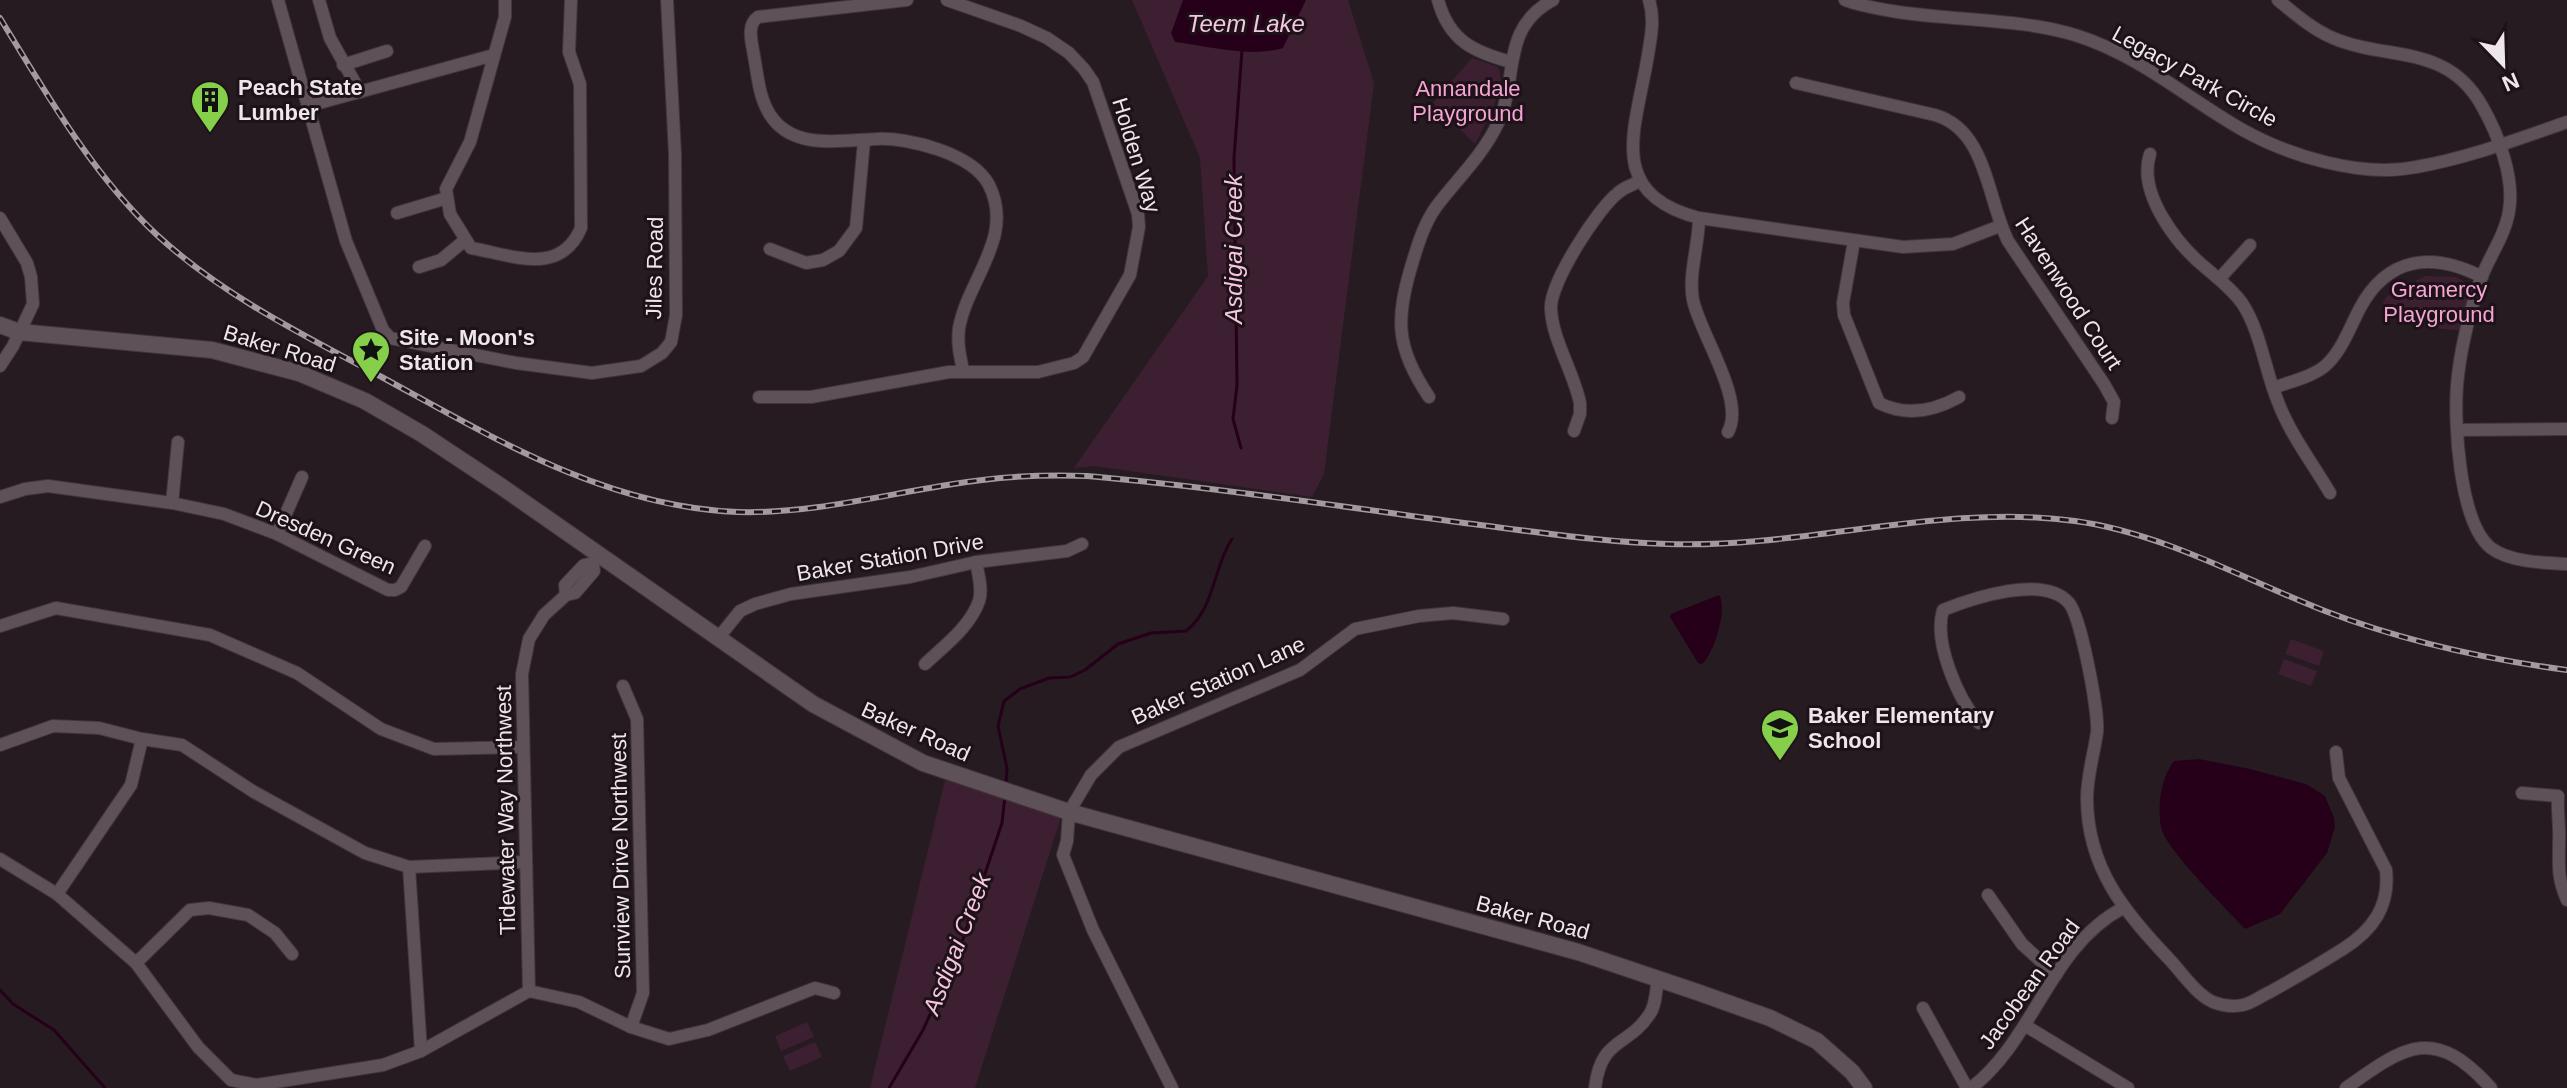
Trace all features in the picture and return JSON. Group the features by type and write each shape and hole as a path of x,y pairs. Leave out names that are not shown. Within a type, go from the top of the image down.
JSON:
{"main road":[{"name":"Baker Road","path":"0,325 19,332 212,350 299,373 365,401 422,434 502,487 595,559 719,637 838,720 923,763 1069,812 1578,952 1658,978 1770,1018 1817,1041 1852,1072 1864,1088"}],"street":[{"path":"278,0 308,106 494,55"},
{"path":"319,0 330,38 360,92"},
{"path":"505,0 505,17 470,142 449,179 447,198 450,214 471,248 542,261 556,257 574,243 582,211 580,84 569,52 571,0"},
{"name":"Jiles Road","path":"308,106 346,241 383,330 393,340 516,363 592,373 641,366 662,353 671,342 676,315 675,154 667,0"},
{"path":"907,0 758,17 753,20 751,28 754,54 762,97 774,120 784,129 817,141 895,140 953,154 982,173 997,205 998,227 959,327 963,370"},
{"name":"Holden Way","path":"759,397 811,397 963,370 1048,371 1074,363 1083,357 1130,275 1139,227 1138,214 1093,82 1069,53 1047,38 947,0"},
{"path":"1438,0 1444,17 1460,40 1473,50 1511,62"},
{"path":"1429,397 1410,368 1400,330 1406,286 1420,238 1430,217 1494,131 1509,85 1511,62 1525,23 1539,8 1553,0"},
{"path":"1649,0 1653,25 1631,156 1640,181 1650,194 1669,208 1699,218 1903,247 1953,244 2000,226"},
{"name":"Legacy Park Circle","path":"1845,0 1928,17 2029,27 2077,36 2114,51 2243,130 2308,158 2362,169 2413,168 2498,146 2567,122"},
{"path":"2278,0 2331,38 2409,54 2449,71 2471,90 2481,104 2509,184 2509,210 2482,277 2457,384 2458,430 2468,504 2476,528 2494,551 2567,564"},
{"path":"343,65 387,51"},
{"name":"Havenwood Court","path":"1796,83 1948,119 1960,127 1977,153 2000,226 2104,384 2114,402 2112,418"},
{"path":"770,249 806,263 823,260 839,251 856,228 864,141"},
{"path":"2150,154 2146,168 2149,189 2168,226 2242,304 2285,417 2330,493"},
{"path":"1574,431 1580,403 1552,318 1552,296 1568,262 1604,207 1620,190 1640,181"},
{"path":"397,213 447,198"},
{"path":"0,218 27,263 33,304 0,366"},
{"path":"1699,218 1692,297 1731,403 1732,426 1728,432"},
{"path":"419,267 441,260 464,241"},
{"path":"1854,241 1843,303 1844,315 1879,403 1920,412 1959,397"},
{"path":"2220,278 2250,245"},
{"path":"2273,388 2322,368 2333,357 2371,290 2396,269 2425,261 2442,262 2482,277"},
{"path":"2458,430 2567,429"},
{"path":"172,503 178,442"},
{"path":"277,534 302,477"},
{"name":"Dresden Green","path":"0,497 48,486 172,503 224,514 277,534 375,584 395,590 406,579 425,546"},
{"name":"Baker Station Drive","path":"719,637 740,611 791,594 910,577 976,562 1067,551 1082,544"},
{"name":"Tidewater Way Northwest","path":"529,991 522,674 529,639 544,615 566,595 565,585 584,565 595,559"},
{"path":"925,664 965,625 979,601 981,589 976,562"},
{"path":"1979,723 1966,708 1945,656 1938,624 1943,610 1992,594 2028,589 2054,592 2071,604 2096,699 2097,730 2087,798 2097,856 2123,908 2204,997 2227,1006 2246,1004 2315,967 2354,942 2377,920 2382,909 2388,882 2382,859 2339,778 2336,752"},
{"path":"0,626 56,608 210,635 297,673 381,729 434,749 523,747"},
{"name":"Baker Station Lane","path":"1069,812 1091,775 1119,747 1300,670 1355,629 1453,613 1503,619"},
{"name":"Sunview Drive Northwest","path":"623,686 637,719 643,993 631,1027"},
{"path":"0,745 53,726 99,728 182,745 254,792 365,853 409,867 525,862"},
{"path":"57,894 131,785 142,739"},
{"path":"2522,793 2558,796 2558,875 2567,900"},
{"path":"1069,812 1063,855 1093,930 1172,1088"},
{"path":"0,859 57,894 136,963 198,1047 231,1080 257,1085 383,1065 421,1051 529,991 579,1002 631,1027 669,1039 708,1030 815,988 834,993"},
{"path":"409,867 421,1051"},
{"path":"1988,895 2022,944 2056,975"},
{"path":"136,963 190,910 209,908 248,915 275,933 292,954"},
{"name":"Jacobean Road","path":"1969,1088 1991,1069 2026,1026 2056,975 2089,933 2104,918 2123,908"},
{"path":"1595,1088 1602,1059 1649,1015 1658,978"},
{"path":"1923,1008 1969,1088"},
{"path":"2026,1026 2128,1088"},
{"path":"2346,1088 2394,1055 2425,1047 2446,1050 2491,1088"}],"green space":[{"path":"1132,0 1348,0 1374,83 1324,474 1312,497 1094,466 1074,468 1208,276 1200,158"},
{"name":"Annandale Playground","path":"1472,58 1498,67 1501,75 1494,106 1475,144 1433,103"},
{"name":"Gramercy Playground","path":"2425,276 2456,277 2469,284 2471,291 2464,331 2434,328 2384,314 2381,307 2386,297"},
{"path":"2291,639 2324,651 2319,666 2285,654"},
{"path":"2284,659 2317,671 2311,686 2278,674"},
{"path":"947,772 1063,811 975,1088 870,1088"},
{"path":"807,1022 814,1037 781,1051 775,1036"},
{"path":"815,1042 822,1057 790,1071 783,1056"}],"water":[{"name":"Teem Lake","path":"1183,0 1306,0 1283,48 1257,52 1175,42 1171,33"},
{"path":"1719,595 1722,610 1718,631 1707,659 1702,664 1698,663 1670,617"},
{"path":"2199,759 2306,784 2325,796 2334,818 2335,827 2327,853 2280,914 2245,929 2173,850 2161,827 2161,792 2166,775 2174,761"}],"waterway":[{"name":"Asdigai Creek","path":"1241,448 1233,419 1237,385 1234,158 1242,50"},
{"name":"Asdigai Creek","path":"1006,783 1007,768 998,726 1004,701 1020,689 1049,678 1070,677 1085,670 1118,644 1151,633 1186,631 1203,611 1232,539"},
{"name":"Asdigai Creek","path":"889,1088 923,1030 959,951 1002,823 1005,796"},
{"name":"Asdigai Creek","path":"0,990 13,1004 54,1030 105,1088"}],"railway":[{"path":"0,18 71,132 112,186 157,235 208,276 291,328 507,444 596,483 642,497 689,507 765,512 817,507 982,480 1087,476 1228,491 1565,536 1667,544 1769,540 1973,518 2024,517 2075,521 2108,527 2171,546 2325,611 2384,631 2475,654 2567,670"}],"place":[{"name":"Peach State Lumber","path":"210,134"},
{"name":"Site - Moon's Station","path":"371,384"},
{"name":"Baker Elementary School","path":"1780,762"}]}
